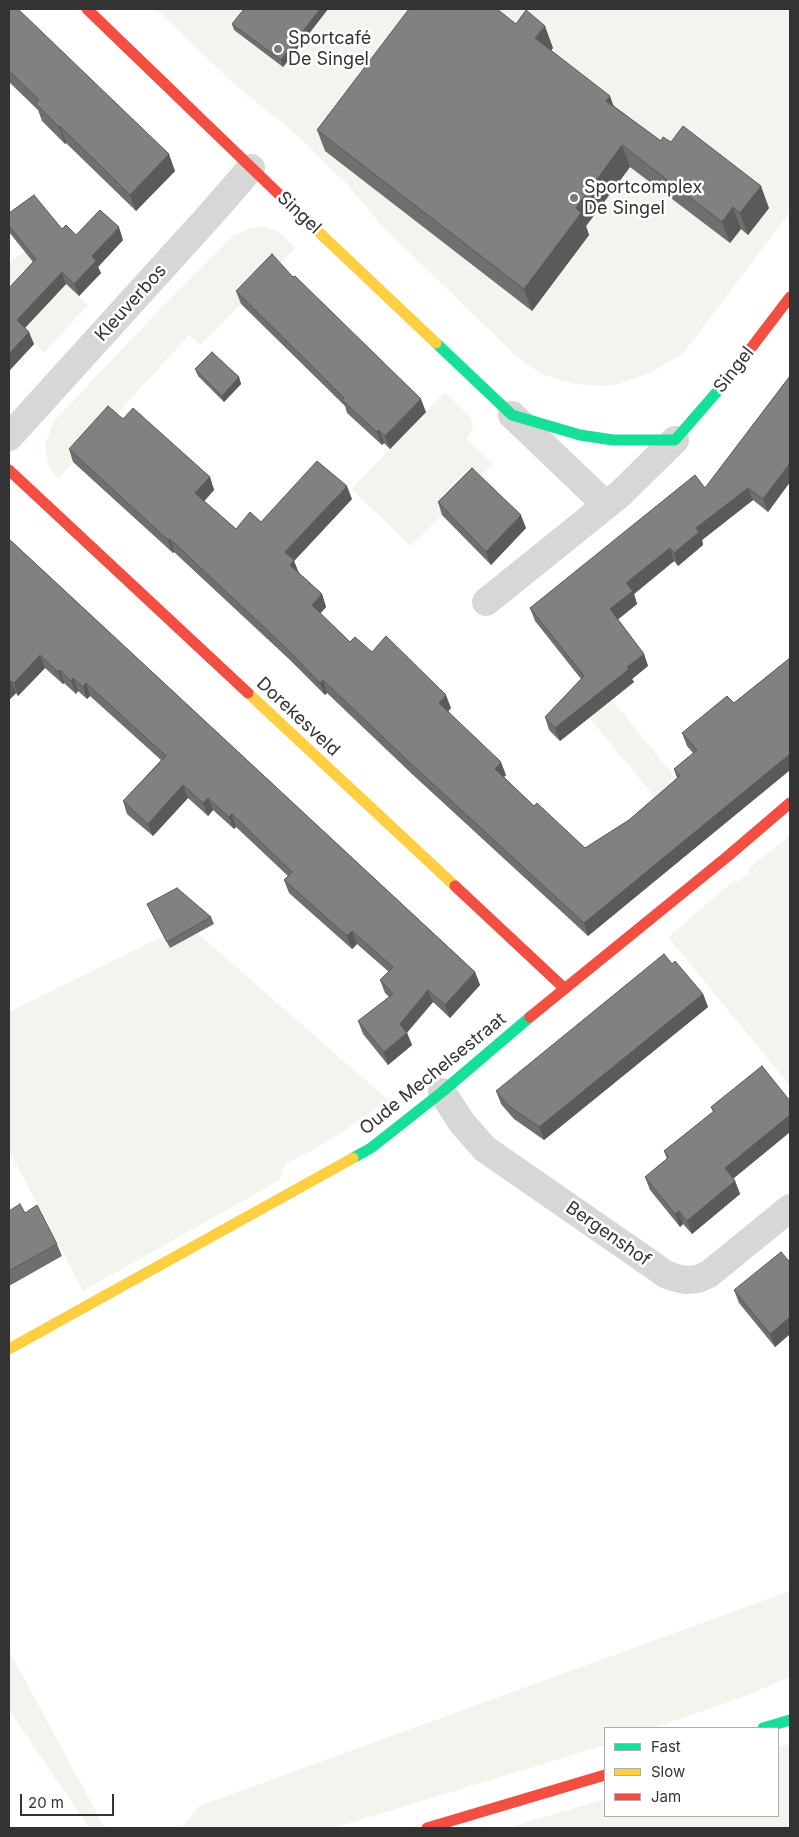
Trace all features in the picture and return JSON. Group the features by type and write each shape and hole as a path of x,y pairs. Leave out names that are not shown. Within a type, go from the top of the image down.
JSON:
{"main road":[{"name":"Singel","path":"87,9 251,168 512,415 580,435 613,440 675,440 722,386 790,297"},
{"name":"Dorekesveld","path":"9,470 564,988"},
{"name":"Oude Mechelsestraat","path":"9,1349 371,1148 442,1092 564,988 728,856 790,803"},
{"path":"766,1727 790,1720"},
{"path":"427,1828 604,1775"}],"street":[{"name":"Kleuverbos","path":"9,437 251,168"},
{"name":"Singel","path":"512,415 606,506"},
{"name":"Singel","path":"486,602 606,506 637,479 675,440"},
{"name":"Bergenshof","path":"442,1092 462,1123 485,1149 665,1274 676,1278 686,1280 698,1279 709,1274 790,1208"}],"shaded area":[{"name":"Sportcomplex De Singel","path":"156,9 790,9 790,212 682,355 649,373 618,384 603,386 576,384 541,374 515,355 382,226 347,184 291,130 234,84"},
{"path":"264,227 278,231 295,248 201,345 189,335 58,479 48,465 45,445 54,421 161,308 233,236 251,228"},
{"path":"28,249 88,305 44,353 9,320 9,263"},
{"path":"445,392 471,418 473,431 466,438 493,464 411,546 351,489"},
{"path":"599,684 718,830 663,807 591,720 577,702"},
{"path":"790,835 790,1086 668,937 735,880 738,882 749,873 749,868"},
{"path":"187,924 388,1100 335,1137 285,1164 280,1180 83,1291 9,1150 9,1012"},
{"path":"790,1591 790,1677 740,1698 657,1727 604,1727 604,1745 333,1828 181,1828 199,1806"},
{"path":"9,1651 105,1828 89,1828 9,1710"},
{"path":"790,1743 790,1828 507,1828 604,1799 604,1817 779,1817 779,1747"}],"building":[{"path":"9,9 18,9 169,154 130,195 36,104 39,100 9,71"},
{"name":"Sportcafé De Singel","path":"244,9 320,9 281,60 232,24"},
{"path":"409,9 497,9 516,24 526,10 545,26 535,38 610,96 606,101 661,141 663,137 671,142 683,126 761,186 740,213 733,207 722,222 622,145 576,208 581,213 524,289 317,130"},
{"path":"34,195 62,229 66,225 76,235 100,210 119,227 92,256 96,261 74,284 62,272 17,320 29,332 9,354 9,288 36,259 9,226 9,213"},
{"path":"272,254 293,277 295,276 421,399 385,436 379,430 377,432 342,400 344,398 236,291"},
{"path":"212,352 239,377 222,396 195,369"},
{"path":"790,376 790,463 763,499 748,488 696,528 699,532 674,553 670,548 626,583 633,591 610,609 644,654 627,667 629,669 555,728 545,717 584,676 530,608 695,475 705,488"},
{"path":"108,406 123,419 133,408 210,477 195,493 236,529 250,512 261,522 317,461 347,486 285,552 294,560 290,565 322,594 312,605 350,642 355,637 372,652 386,636 446,695 439,703 501,762 495,769 534,806 537,803 585,848 629,820 680,776 674,769 697,750 682,733 727,696 734,703 790,658 790,754 584,923 323,680 320,683 285,647 170,539 168,540 69,449"},
{"path":"472,468 521,515 486,552 438,502"},
{"path":"9,539 475,972 445,1005 428,990 400,1024 407,1033 384,1052 358,1021 393,994 380,980 393,967 352,931 347,936 284,880 292,872 232,814 229,817 208,798 203,803 183,785 148,824 123,801 166,756 86,683 83,687 73,678 71,681 40,655 14,683 11,681 9,683"},
{"path":"177,888 211,917 167,942 147,904"},
{"path":"664,954 672,964 675,961 703,994 539,1127 509,1106 496,1091"},
{"path":"762,1066 790,1101 790,1115 725,1168 735,1181 687,1221 679,1211 675,1214 645,1177 669,1157 664,1151 714,1111 711,1107"},
{"path":"20,1204 25,1213 37,1205 57,1244 9,1271 9,1211"},
{"path":"781,1252 790,1260 790,1317 770,1334 734,1290"}],"traffic: fast":[{"path":"436,343 512,415 580,435 613,440 675,440 722,386 745,356"},
{"path":"353,1158 371,1148 442,1092 530,1017"},
{"path":"766,1727 790,1720"}],"traffic: slow":[{"path":"288,203 436,343"},
{"path":"248,693 455,886"},
{"path":"9,1349 353,1158"}],"traffic: jam":[{"path":"87,9 288,203"},
{"path":"745,356 790,297"},
{"path":"9,470 248,693"},
{"path":"530,1017 728,856 790,803"},
{"path":"455,886 564,988"},
{"path":"427,1828 604,1775"}],"place":[{"name":"Sportcafé De Singel","path":"278,49"},
{"name":"Sportcomplex De Singel","path":"574,198"}]}
